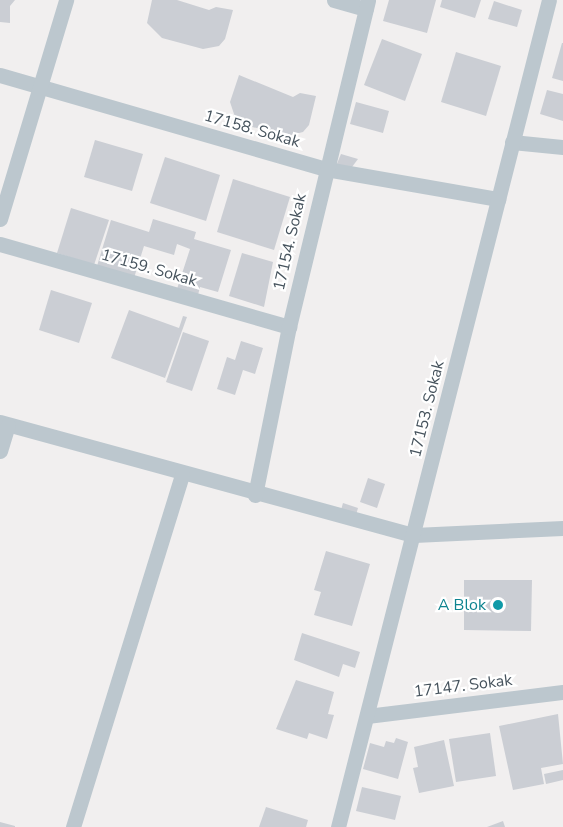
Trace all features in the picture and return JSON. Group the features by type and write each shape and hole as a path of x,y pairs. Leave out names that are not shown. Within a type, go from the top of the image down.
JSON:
{"street":[{"path":"0,219 66,0"},
{"path":"334,0 367,4"},
{"name":"17153. Sokak","path":"338,827 549,0"},
{"name":"17154. Sokak","path":"255,495 289,327 367,4"},
{"name":"17158. Sokak","path":"0,75 326,169 498,199"},
{"path":"512,142 563,147"},
{"name":"17159. Sokak","path":"0,244 289,327"},
{"path":"0,452 4,423 255,495 414,536 563,528"},
{"path":"73,827 182,474"},
{"name":"17147. Sokak","path":"367,716 563,692"}],"building":[{"path":"0,0 15,0 10,6 10,23 0,22"},
{"path":"152,0 177,0 209,10 216,7 233,10 225,39 219,46 203,49 162,38 147,23"},
{"path":"389,0 436,0 427,33 383,21"},
{"path":"442,0 481,0 475,18 440,7"},
{"path":"494,1 522,10 517,27 488,19"},
{"path":"382,39 422,54 405,101 364,85"},
{"path":"563,43 563,81 552,78"},
{"path":"456,52 501,66 486,116 441,102"},
{"path":"239,75 293,97 300,93 316,96 309,125 303,132 287,136 245,125 235,117 230,102"},
{"path":"547,90 563,94 563,121 540,114"},
{"path":"356,102 389,111 383,133 350,124"},
{"path":"95,140 143,154 132,191 84,177"},
{"path":"341,154 358,159 349,171 336,166"},
{"path":"165,157 220,175 206,221 150,203"},
{"path":"233,179 290,197 274,250 217,232"},
{"path":"71,208 109,220 94,265 57,253"},
{"path":"153,219 196,232 194,239 231,250 218,292 200,287 198,295 177,289 190,249 177,244 174,255 144,246 134,278 97,266 111,220 149,232"},
{"path":"242,253 273,262 264,307 229,296"},
{"path":"51,290 92,303 79,343 39,330"},
{"path":"129,310 179,328 183,316 187,317 165,378 111,358"},
{"path":"183,332 209,341 192,391 166,382"},
{"path":"241,341 263,348 255,374 243,370 235,395 217,389 227,357 235,360"},
{"path":"368,478 385,484 377,508 360,502"},
{"path":"343,503 358,508 356,515 341,510"},
{"path":"326,551 370,564 352,626 314,615 321,592 314,590"},
{"name":"A Blok","path":"464,580 532,580 531,631 464,630"},
{"path":"302,633 360,652 355,668 343,664 339,677 294,660"},
{"path":"296,680 334,692 328,714 334,715 327,739 309,733 307,739 276,729"},
{"path":"558,714 563,764 541,768 544,784 513,790 499,726"},
{"path":"490,733 496,776 456,782 449,739"},
{"path":"396,738 408,742 398,779 363,769 370,743 384,747 386,741 394,743"},
{"path":"444,740 454,786 419,793 413,768 418,767 414,747"},
{"path":"563,770 563,780 546,784 544,774"},
{"path":"362,787 401,796 395,820 356,811"},
{"path":"266,807 308,820 306,827 259,827"},
{"path":"503,821 505,827 487,827"},
{"path":"0,822 15,826 15,827 0,827"}],"place":[{"name":"A Blok","path":"498,605"}]}
